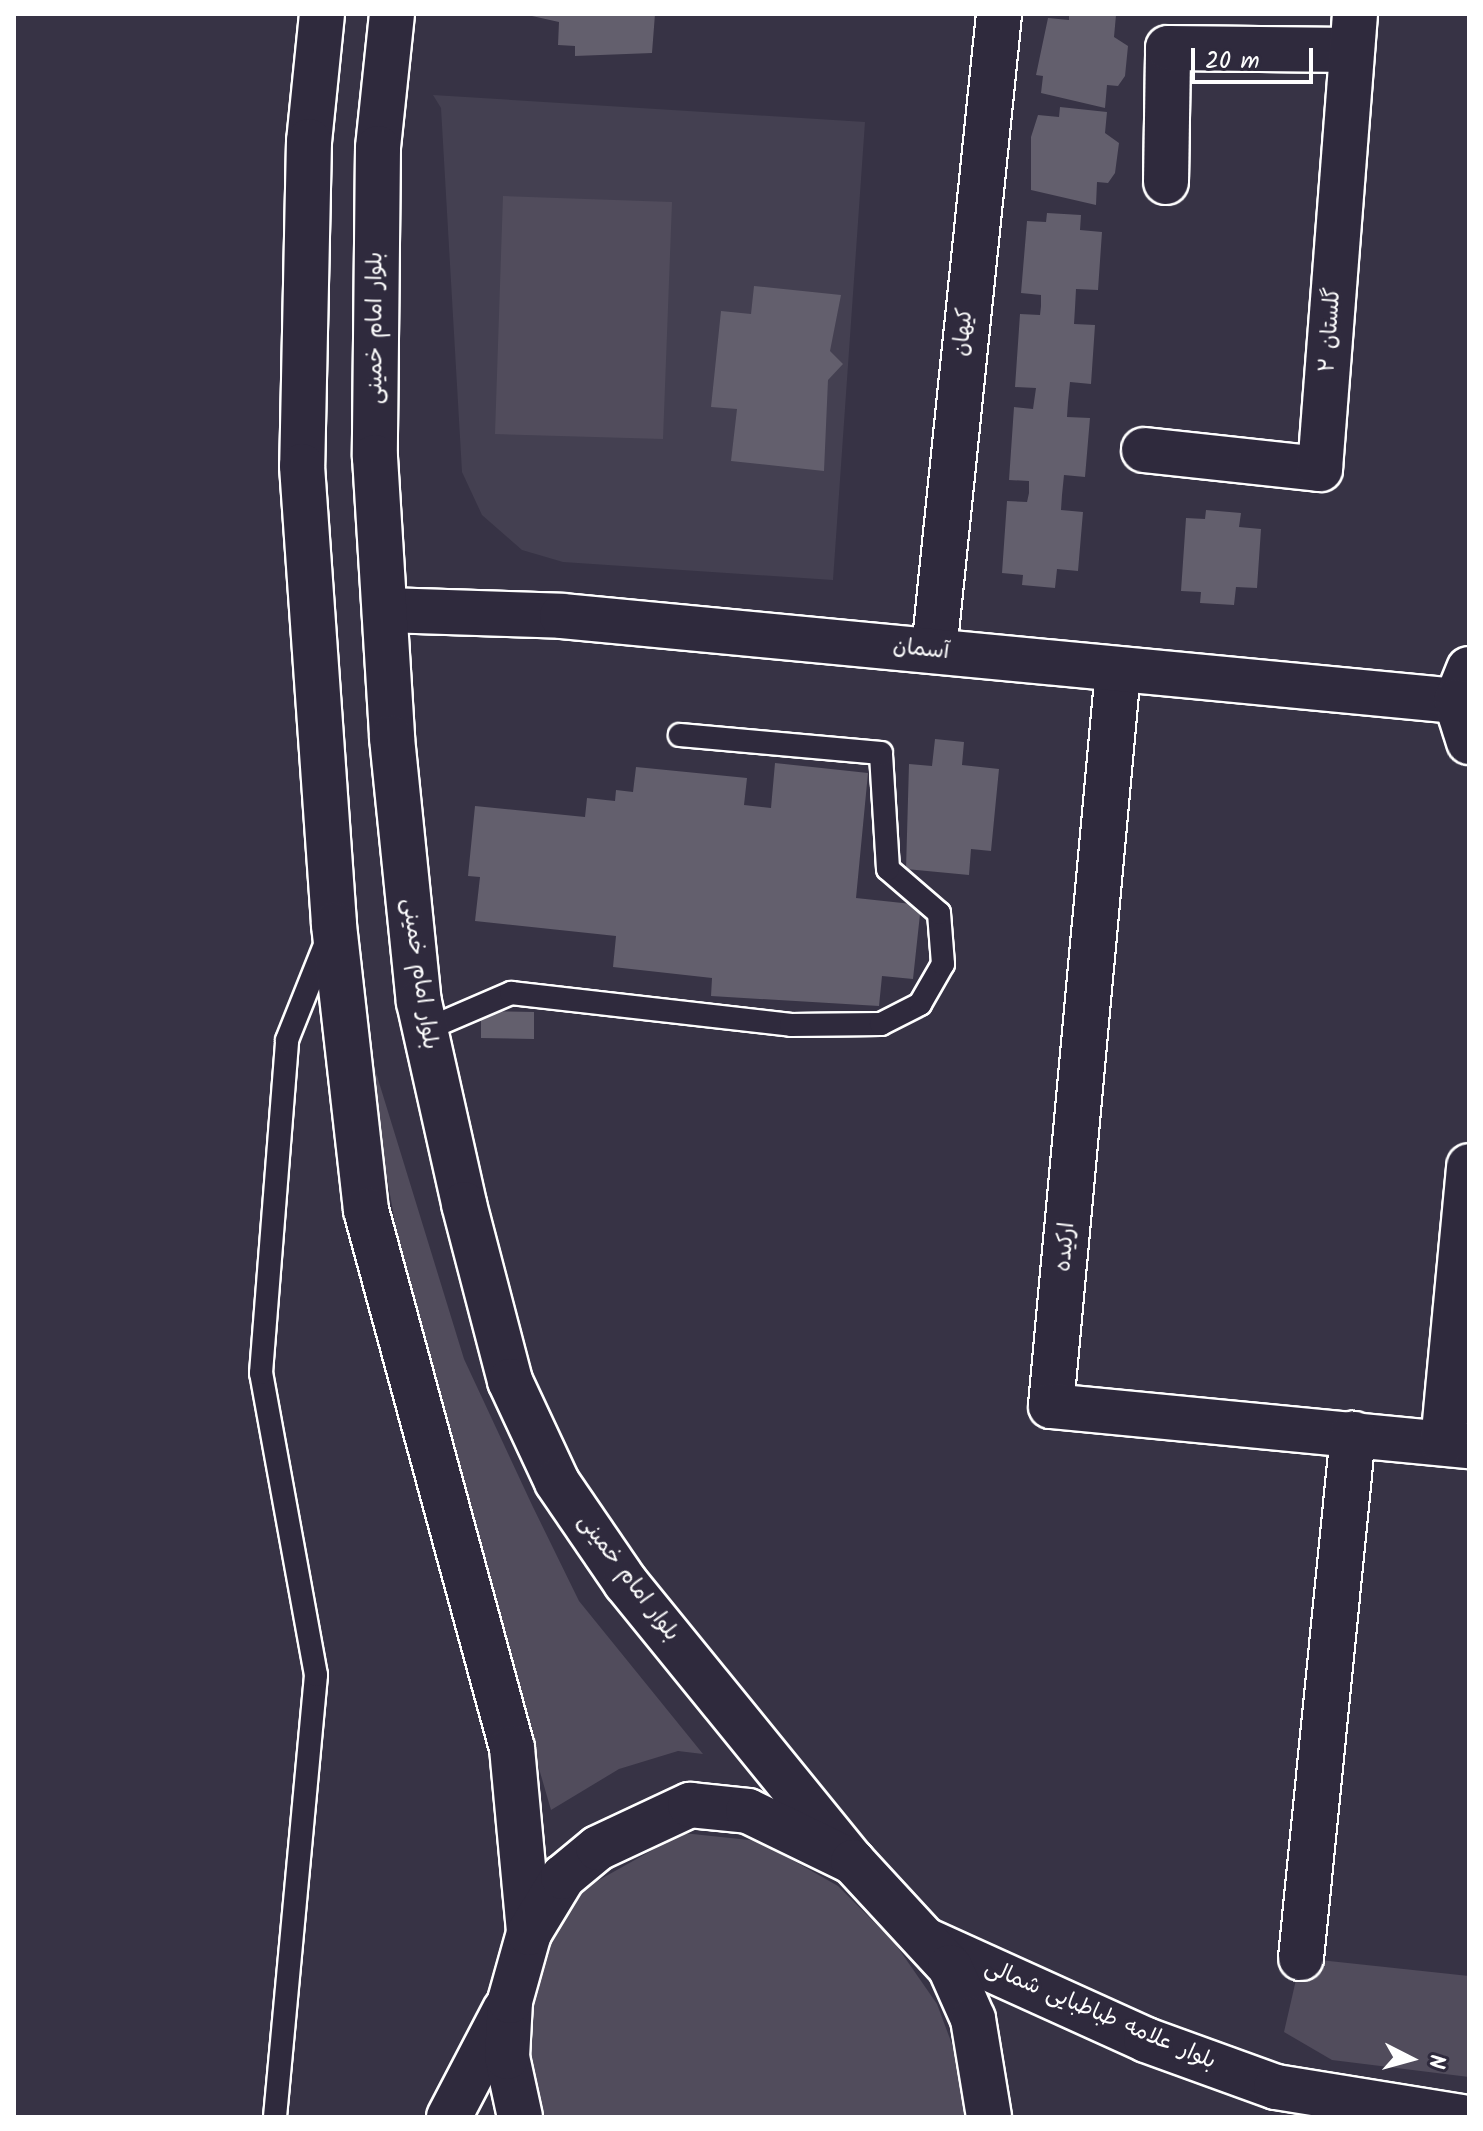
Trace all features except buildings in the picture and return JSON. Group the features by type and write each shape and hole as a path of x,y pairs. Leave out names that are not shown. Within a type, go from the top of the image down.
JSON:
{"main road":[{"path":"322,14 309,141 302,466 334,925 366,1210 512,1748 529,1933"},
{"name":"بلوار امام خمینی","path":"392,14 378,148 375,457 385,610 425,1030 510,1381 557,1482 626,1583 853,1862 950,1967 973,2019 989,2117"},
{"name":"کیهان","path":"934,651 999,14"},
{"path":"1166,182 1168,48 1354,32"},
{"name":"گلستان ۲","path":"1144,450 1320,469 1354,32"},
{"name":"آسمان","path":"385,610 562,616 1118,671 1462,685"},
{"name":"ارکیده","path":"1118,671 1051,1406 1456,1445"},
{"path":"1462,685 1469,742"},
{"path":"1456,1445 1469,1166"},
{"path":"1301,1958 1353,1434"},
{"path":"449,2117 510,2001 529,1933 563,1877 598,1848 690,1805 748,1811 853,1862"},
{"name":"بلوار علامه طباطبایی شمالی","path":"928,1941 1146,2040 1276,2087 1462,2117"},
{"path":"510,2001 507,2057 520,2117"}],"lane":[{"path":"425,1030 511,993 791,1025 881,1024 920,1004 943,964 939,913 888,869 881,753 680,735"},
{"path":"275,2117 316,1675 261,1373 287,1040 334,925"}],"shaded area":[{"path":"433,95 865,122 833,580 563,562 522,550 482,515 462,472 441,108"},
{"path":"503,196 672,202 663,439 495,434"},
{"path":"358,1014 464,1359 532,1505 579,1601 703,1754 678,1751 619,1769 551,1810 417,1347"},
{"path":"683,1833 759,1841 838,1886 894,1942 937,2004 962,2071 965,2117 544,2117 525,2032 542,1954 581,1890"},
{"path":"1301,1958 1469,1976 1469,2077 1332,2060 1284,2032"}]}
